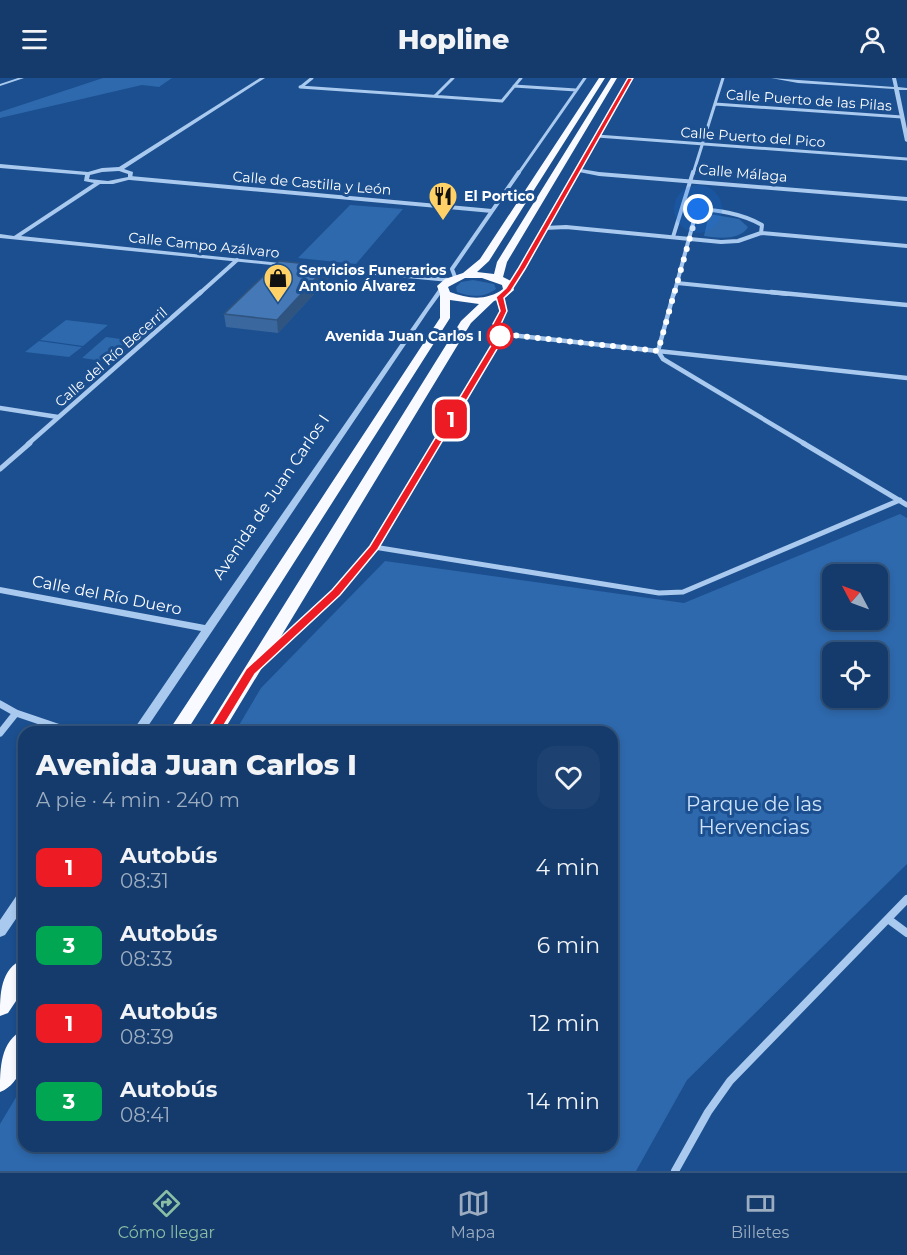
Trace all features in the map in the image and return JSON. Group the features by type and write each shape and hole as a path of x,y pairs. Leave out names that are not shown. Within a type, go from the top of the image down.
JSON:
{"highway":[{"name":"Avenida de Juan Carlos I","path":"181,726 445,318 450,284 484,261 602,78"},
{"path":"498,278 502,262 614,78"},
{"path":"217,726 308,582 467,321 500,296 507,283 498,278 450,284 457,299 473,301 500,296"},
{"path":"0,1006 18,978"},
{"path":"0,1080 18,1051"}],"street":[{"path":"0,85 22,78"},
{"path":"120,169 263,78"},
{"path":"312,78 300,87 502,101 521,78"},
{"path":"434,96 453,78"},
{"name":"Avenida de Juan Carlos I","path":"142,726 426,309 450,284 452,269 585,78"},
{"path":"502,334 497,324 503,311 500,296 546,225 630,78"},
{"path":"673,237 723,78"},
{"path":"773,78 798,82 907,89"},
{"path":"894,78 907,141"},
{"path":"514,86 576,90"},
{"name":"Calle Puerto de las Pilas","path":"715,104 902,117"},
{"name":"Calle Puerto del Pico","path":"597,135 907,159"},
{"path":"0,166 88,174 120,169 131,172 130,178 116,183 86,180 88,174"},
{"name":"Calle Málaga","path":"578,170 599,174 907,199"},
{"name":"Calle de Castilla y León","path":"130,178 492,211"},
{"path":"14,238 98,183"},
{"path":"683,207 731,212 750,217 762,225 761,233"},
{"path":"698,209 658,351 663,359 907,505"},
{"path":"546,225 689,239 738,241 761,233 907,246"},
{"name":"Calle Campo Azálvaro","path":"0,236 293,266"},
{"name":"Calle del Río Becerril","path":"0,469 237,261"},
{"path":"304,267 450,284"},
{"path":"677,283 907,305"},
{"path":"502,334 907,378"},
{"path":"251,671 336,592 374,547 502,334"},
{"path":"0,408 58,417"},
{"path":"374,547 659,593 683,592 900,500"},
{"name":"Calle del Río Duero","path":"0,590 209,629"},
{"path":"0,704 16,713 57,726"},
{"path":"0,733 16,713"},
{"path":"675,1171 708,1112 730,1081 907,899"},
{"path":"0,931 18,905"},
{"path":"888,919 907,933"}],"green space":[{"path":"103,78 172,78 159,87 142,85 0,118 0,112"},
{"path":"350,205 403,209 356,264 298,258"},
{"path":"709,214 739,219 748,227 740,235 734,237 704,236"},
{"path":"473,280 494,284 496,289 477,296 457,292 456,287 461,282"},
{"path":"66,320 108,325 83,346 40,340"},
{"path":"106,337 128,340 103,361 82,358"},
{"path":"39,341 82,347 69,357 25,352"},
{"name":"Parque de las Hervencias","path":"900,514 907,518 907,864 687,1080 636,1171 0,1171 0,1124 18,1094 18,1152 618,1152 618,726 239,726 261,688 385,561 684,603"}],"building":[{"path":"279,261 327,266 277,320 224,314"}],"bus line":[{"name":"1","path":"218,726 251,671 336,592 374,547 502,334 497,324 503,311 500,297 509,290 630,78"}],"place":[{"name":"El Portico","path":"443,222"},
{"name":"Servicios Funerarios Antonio Álvarez","path":"278,304"},
{"name":"Avenida Juan Carlos I","path":"500,336"}],"route":[{"path":"500,336 499,338 502,334 658,351 698,209"}]}
